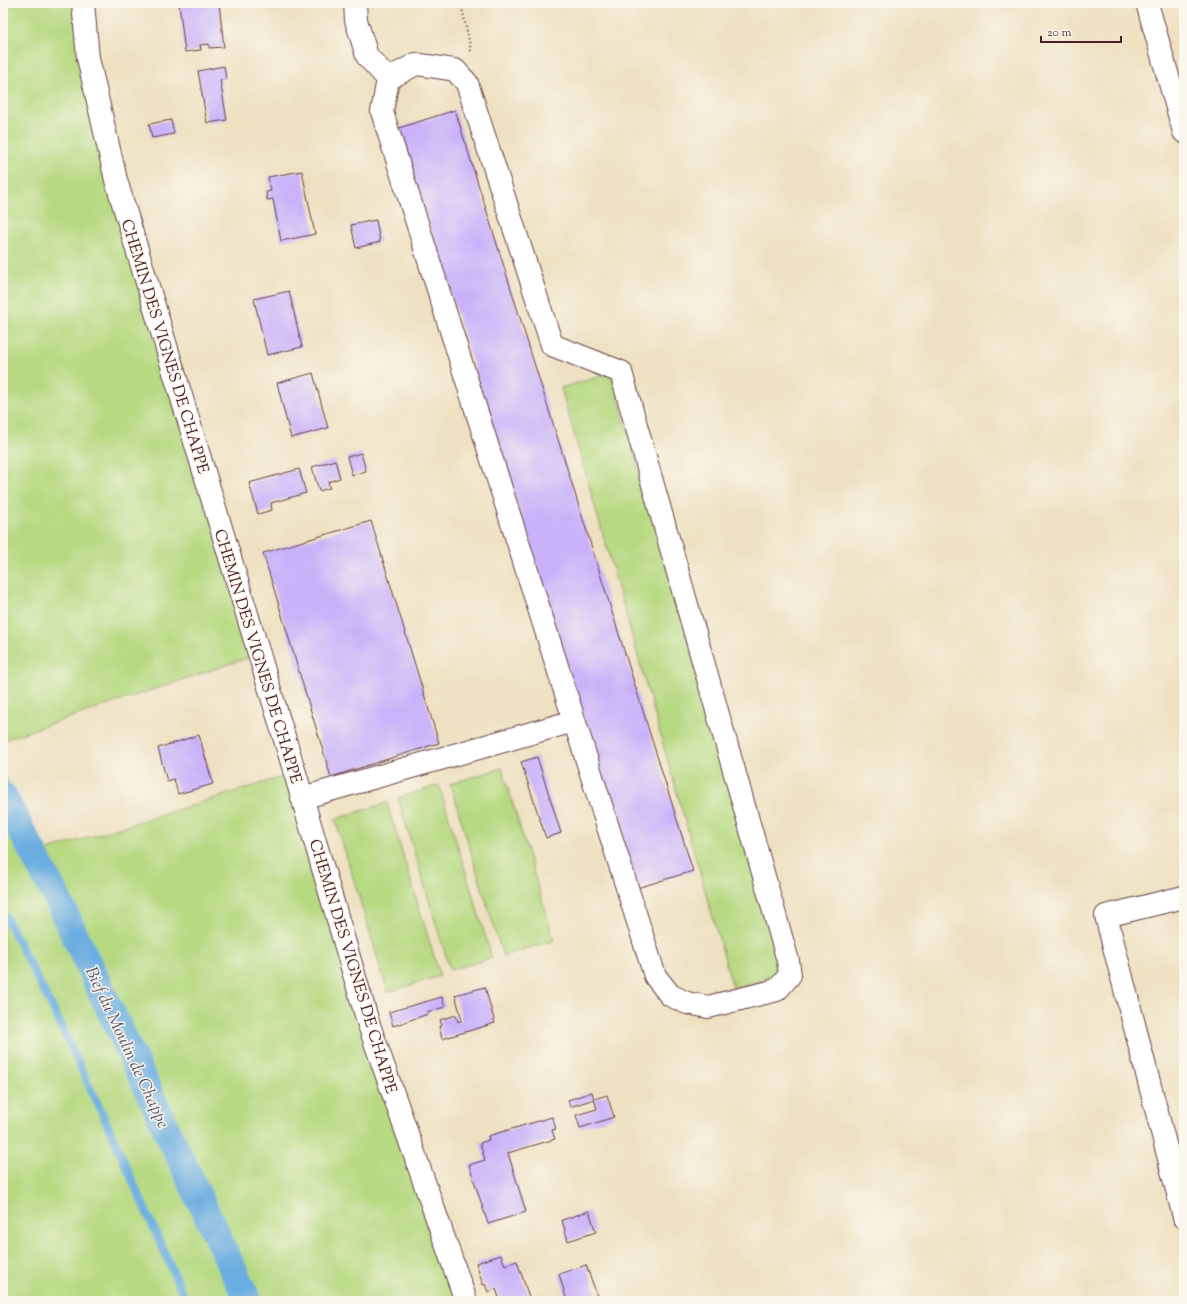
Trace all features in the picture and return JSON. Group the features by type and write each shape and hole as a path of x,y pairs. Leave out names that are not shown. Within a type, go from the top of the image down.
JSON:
{"street":[{"name":"CHEMIN DES VIGNES DE CHAPPE","path":"83,3 88,58 116,180 368,1022 466,1301"},
{"path":"355,3 356,20 367,56 388,79"},
{"path":"1147,3 1184,132"},
{"path":"416,64 455,70 468,84 552,345 620,372 788,961 790,975 777,990 708,1007 687,1003 670,995 655,976 382,112 388,79 416,64"},
{"path":"302,798 574,721"},
{"path":"1184,897 1106,916 1184,1217"}],"path":[{"path":"460,3 472,57 468,84"}],"green space":[{"path":"3,3 83,3 88,58 259,654 3,740"},
{"path":"611,373 784,973 733,988 561,388"},
{"path":"502,768 554,940 503,956 450,784"},
{"path":"3,773 45,851 295,773 466,1301 3,1301"},
{"path":"439,785 492,958 450,970 398,798"},
{"path":"387,803 440,976 388,992 335,819"}],"building":[{"path":"219,3 224,47 209,48 209,44 200,45 201,50 185,52 179,4"},
{"path":"224,66 226,79 220,80 227,120 207,123 198,71"},
{"path":"455,110 693,871 637,888 399,128"},
{"path":"171,120 174,134 152,138 149,124"},
{"path":"302,171 315,234 281,241 273,199 267,200 266,192 271,191 268,177"},
{"path":"376,220 380,242 356,248 351,225"},
{"path":"289,291 302,347 267,355 254,299"},
{"path":"313,373 328,428 291,438 277,383"},
{"path":"361,453 366,471 352,475 347,457"},
{"path":"335,460 340,478 328,482 330,488 319,491 312,467"},
{"path":"299,469 306,493 271,503 272,510 258,514 249,483"},
{"path":"371,521 439,743 331,777 263,553"},
{"path":"199,735 213,784 178,794 174,779 167,781 158,748"},
{"path":"537,757 561,833 546,838 521,762"},
{"path":"485,987 495,1023 442,1039 439,1027 442,1026 440,1020 456,1015 458,1022 462,1020 455,995"},
{"path":"442,997 445,1007 427,1012 428,1014 393,1026 389,1012"},
{"path":"592,1092 594,1099 570,1107 568,1100"},
{"path":"607,1095 614,1117 580,1128 576,1115 597,1109 594,1099"},
{"path":"552,1117 556,1129 552,1130 555,1139 508,1153 526,1212 488,1224 469,1165 485,1160 480,1143 489,1140 488,1136"},
{"path":"589,1211 596,1232 568,1241 562,1220"},
{"path":"501,1255 505,1265 517,1261 530,1300 500,1301 496,1289 488,1292 485,1284 483,1285 476,1263"},
{"path":"586,1265 597,1295 578,1301 567,1301 559,1274"}],"waterway":[{"name":"Bief du Moulin de Chappe","path":"3,796 56,896 248,1301"},
{"path":"3,912 57,1017 115,1141 186,1301"}]}
